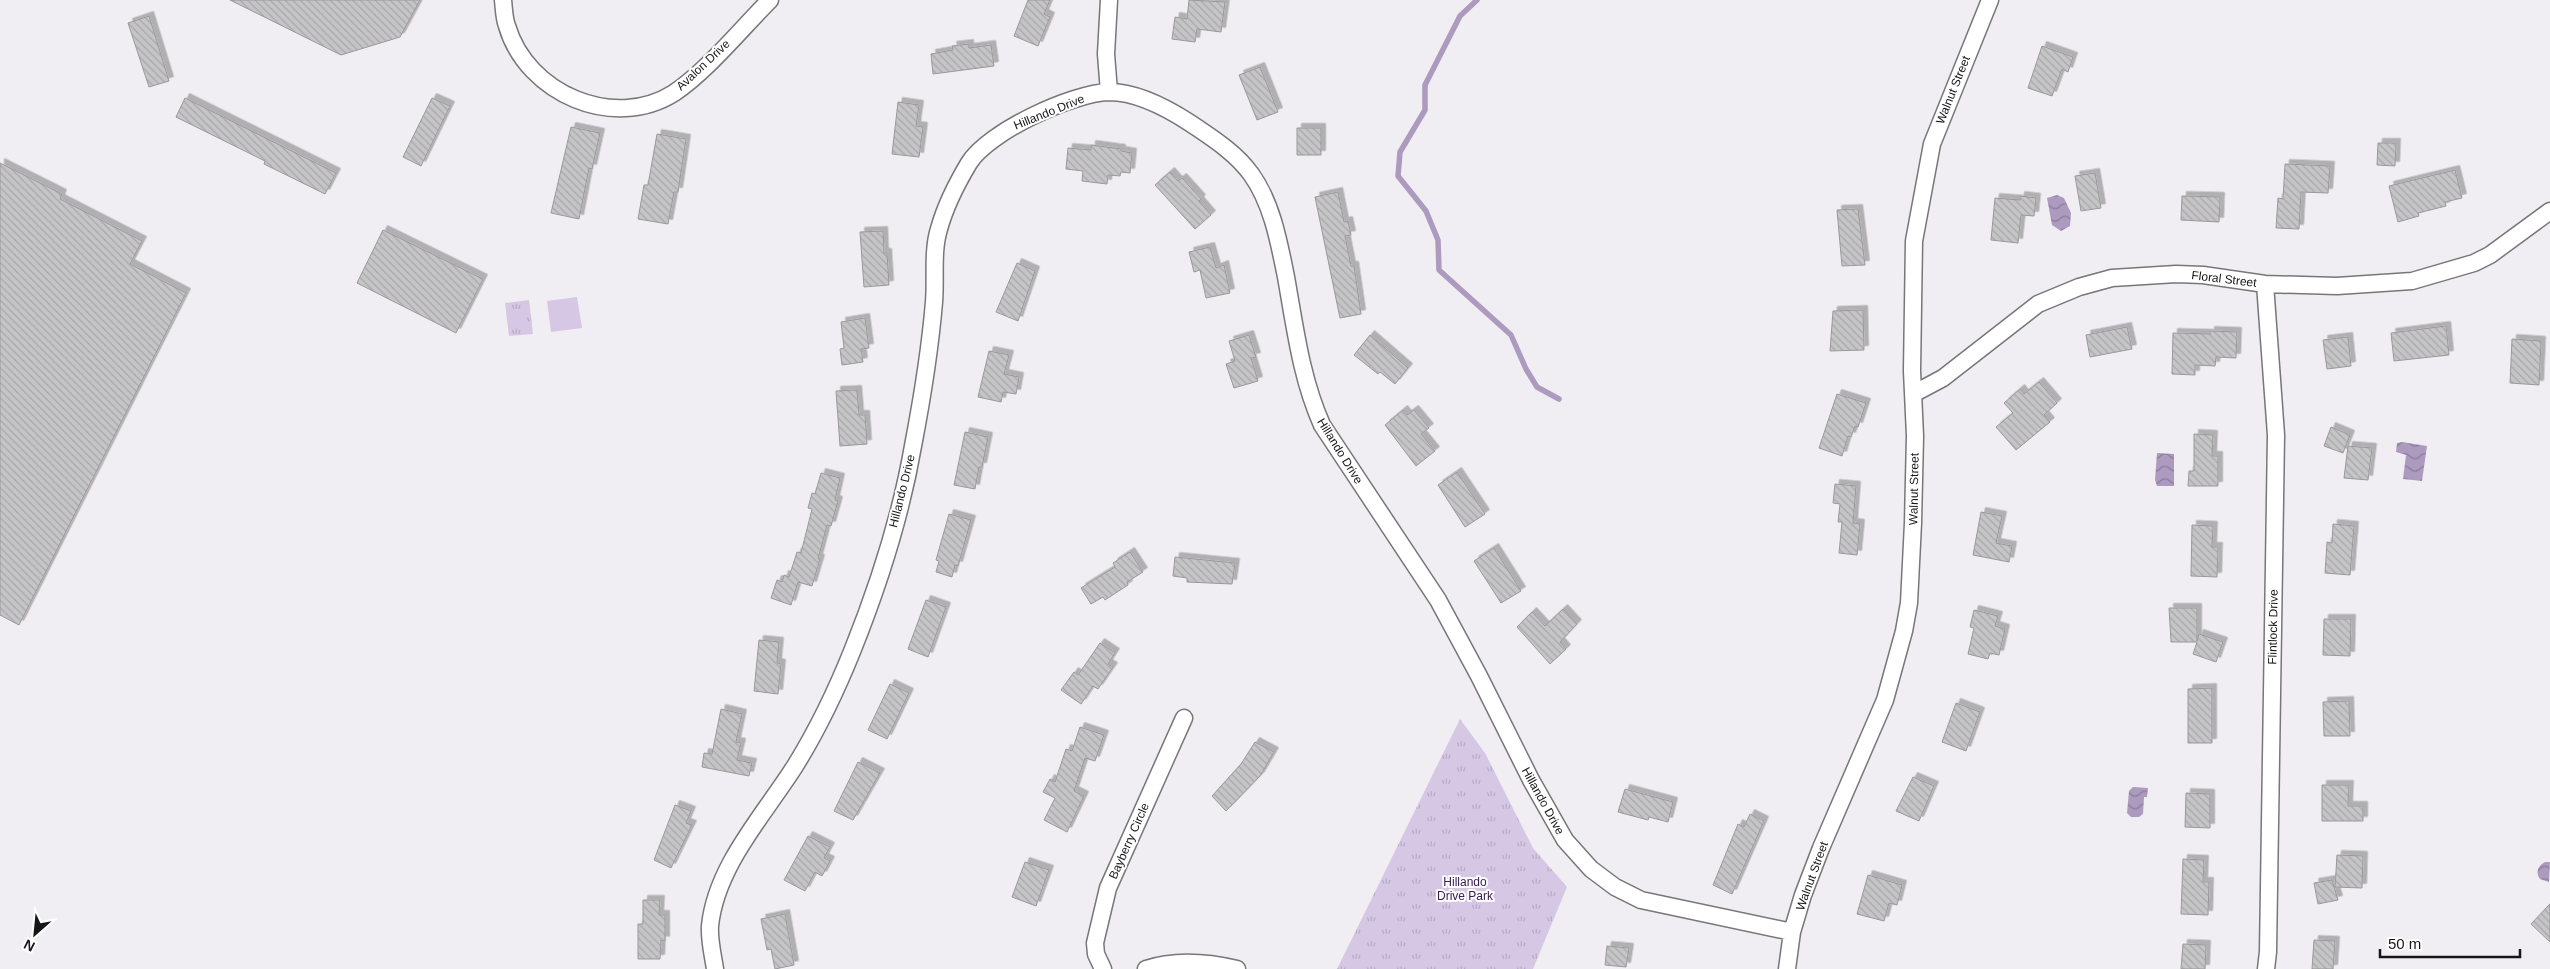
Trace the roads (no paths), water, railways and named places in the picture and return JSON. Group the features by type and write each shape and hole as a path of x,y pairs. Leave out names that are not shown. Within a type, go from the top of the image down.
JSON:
{"street":[{"name":"Avalon Drive","path":"502,0 507,26 515,46 542,79 578,101 597,107 626,109 641,107 673,93 693,78 770,0"},
{"path":"1109,0 1106,54 1109,92"},
{"name":"Walnut Street","path":"1787,969 1792,932 1821,848 1885,700 1904,631 1909,603 1914,523 1914,241 1932,144 1990,0"},
{"name":"Hillando Drive","path":"715,969 710,930 713,908 730,864 797,763 833,696 854,647 885,557 905,489 914,445 934,303 938,232 958,181 972,158 1006,130 1022,121 1072,101 1109,92 1132,95 1175,113 1227,148 1250,172 1260,189 1273,219 1305,378 1319,417 1438,600 1479,676 1531,780 1566,840 1591,869 1615,887 1641,900 1792,932"},
{"name":"Floral Street","path":"1913,394 1943,378 2038,304 2079,287 2112,278 2176,274 2203,275 2265,284 2337,286 2412,280 2474,263 2490,255 2550,211"},
{"name":"Flintlock Drive","path":"2265,284 2276,435 2268,952 2266,969"},
{"name":"Bayberry Circle","path":"1103,969 1096,954 1095,943 1108,888 1184,718"},
{"path":"1146,969 1172,963 1210,963 1237,969"}],"water":[{"path":"2057,195 2064,198 2071,213 2070,226 2061,231 2052,225 2047,198"},
{"path":"2397,443 2427,446 2422,481 2403,479 2406,455 2396,452"},
{"path":"2157,453 2174,454 2174,486 2157,486 2155,480"},
{"path":"2133,787 2148,788 2147,797 2144,797 2143,814 2139,817 2131,817 2127,813 2129,791"},
{"path":"2545,862 2550,862 2549,882 2540,879 2538,874 2539,867"}],"waterway":[{"path":"1477,0 1460,16 1425,85 1425,110 1400,152 1398,176 1426,211 1438,240 1439,270 1511,335 1526,369 1537,387 1559,399"}],"park label":[{"name":"Hillando Drive Park","path":"1465,889"}]}
